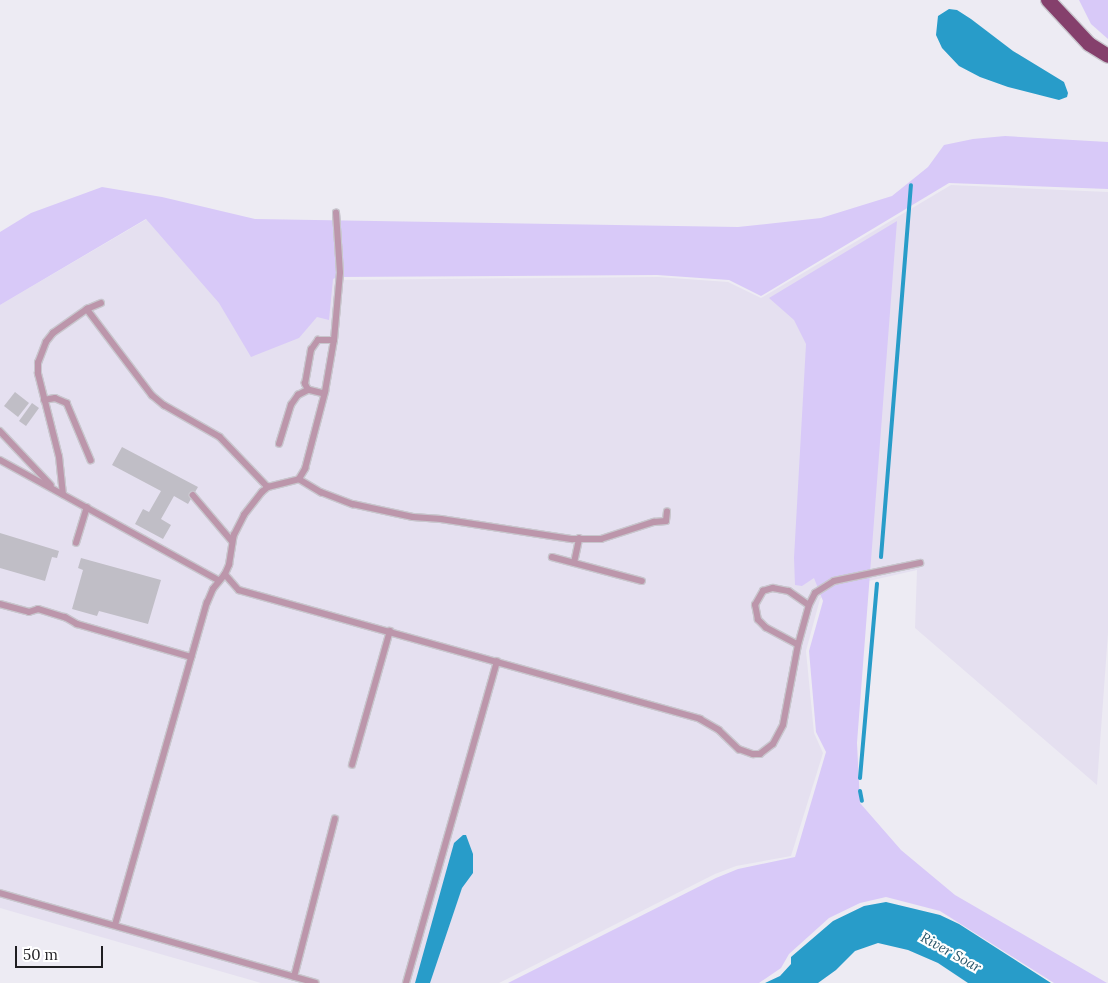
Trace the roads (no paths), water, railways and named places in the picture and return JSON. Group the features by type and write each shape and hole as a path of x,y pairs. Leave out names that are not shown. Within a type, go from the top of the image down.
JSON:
{"highway":[{"path":"1048,0 1089,44 1108,56"},
{"path":"1064,0 1067,12 1076,30"}],"lane":[{"path":"115,925 207,603 218,580 225,574 229,565 232,542 252,502 268,488 299,479 305,469 324,394 334,340 340,273 336,213"},
{"path":"63,495 59,457 38,374 41,352 53,333 87,308 101,303"},
{"path":"87,308 152,395 164,405 220,437 268,488"},
{"path":"308,390 304,384 311,350 318,340 334,340"},
{"path":"279,444 291,405 298,395 308,390 324,394"},
{"path":"44,400 55,398 67,403 91,460"},
{"path":"0,431 54,489"},
{"path":"0,460 218,580"},
{"path":"299,479 321,492 353,504 413,517 579,539 601,539 654,522 666,521 667,512"},
{"path":"193,495 232,542"},
{"path":"76,543 87,508"},
{"path":"574,563 579,539"},
{"path":"552,557 642,581"},
{"path":"225,574 239,590 700,719 719,730 745,753 760,754 773,744 783,725 798,645 809,605 815,593 834,581 920,563"},
{"path":"798,645 766,628 758,620 755,605 763,591 773,588 789,591 809,605"},
{"path":"0,604 29,612 38,609 65,617 77,624 191,656"},
{"path":"352,765 390,631"},
{"path":"406,983 497,662"},
{"path":"294,977 335,819"},
{"path":"0,893 315,983"}],"water":[{"path":"949,9 957,10 1013,51 1064,82 1068,93 1067,97 1059,100 1008,87 980,77 959,66 942,48 936,35 938,16"},
{"path":"463,835 466,835 473,854 473,873 462,888 430,983 415,983 454,843"},
{"name":"River Soar","path":"886,902 940,915 959,924 1051,983 968,983 938,963 908,950 878,943 855,951 836,970 818,983 765,983 780,976 791,964 791,957 833,921 864,906"}],"waterway":[{"path":"881,557 911,185"},
{"path":"860,778 877,584"},
{"path":"860,791 862,801"}]}
